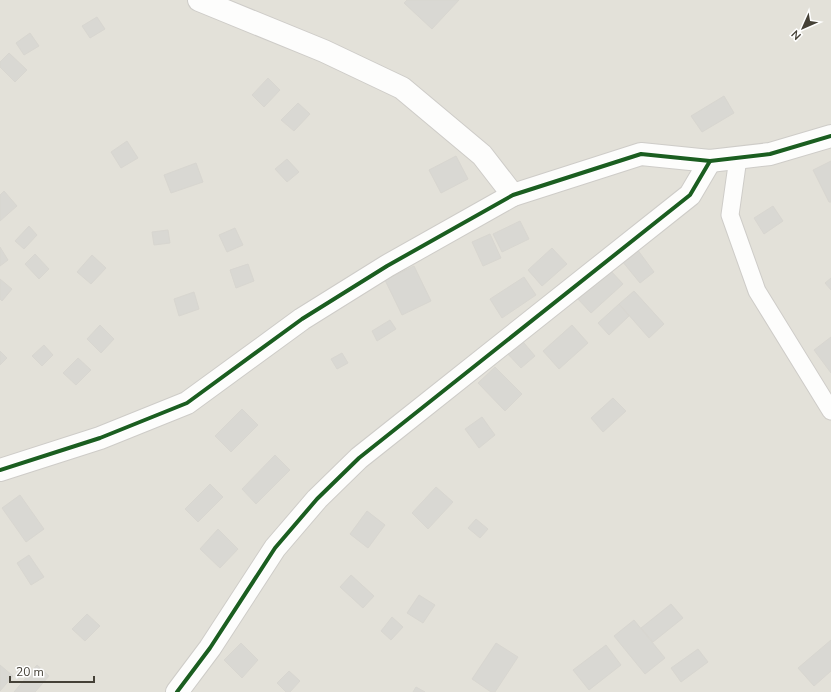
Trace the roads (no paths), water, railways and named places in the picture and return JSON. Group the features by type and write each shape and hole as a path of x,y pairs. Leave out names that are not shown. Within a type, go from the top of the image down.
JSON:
{"street":[{"path":"200,0 324,51 402,88 482,155 513,195"},
{"path":"0,470 100,438 187,403 302,319 387,266 513,195 641,154 710,161 770,154 831,136"},
{"path":"178,692 210,648 275,548 317,499 358,458 690,195 710,161"}],"lane":[{"path":"738,158 730,215 757,291 831,411"}]}
